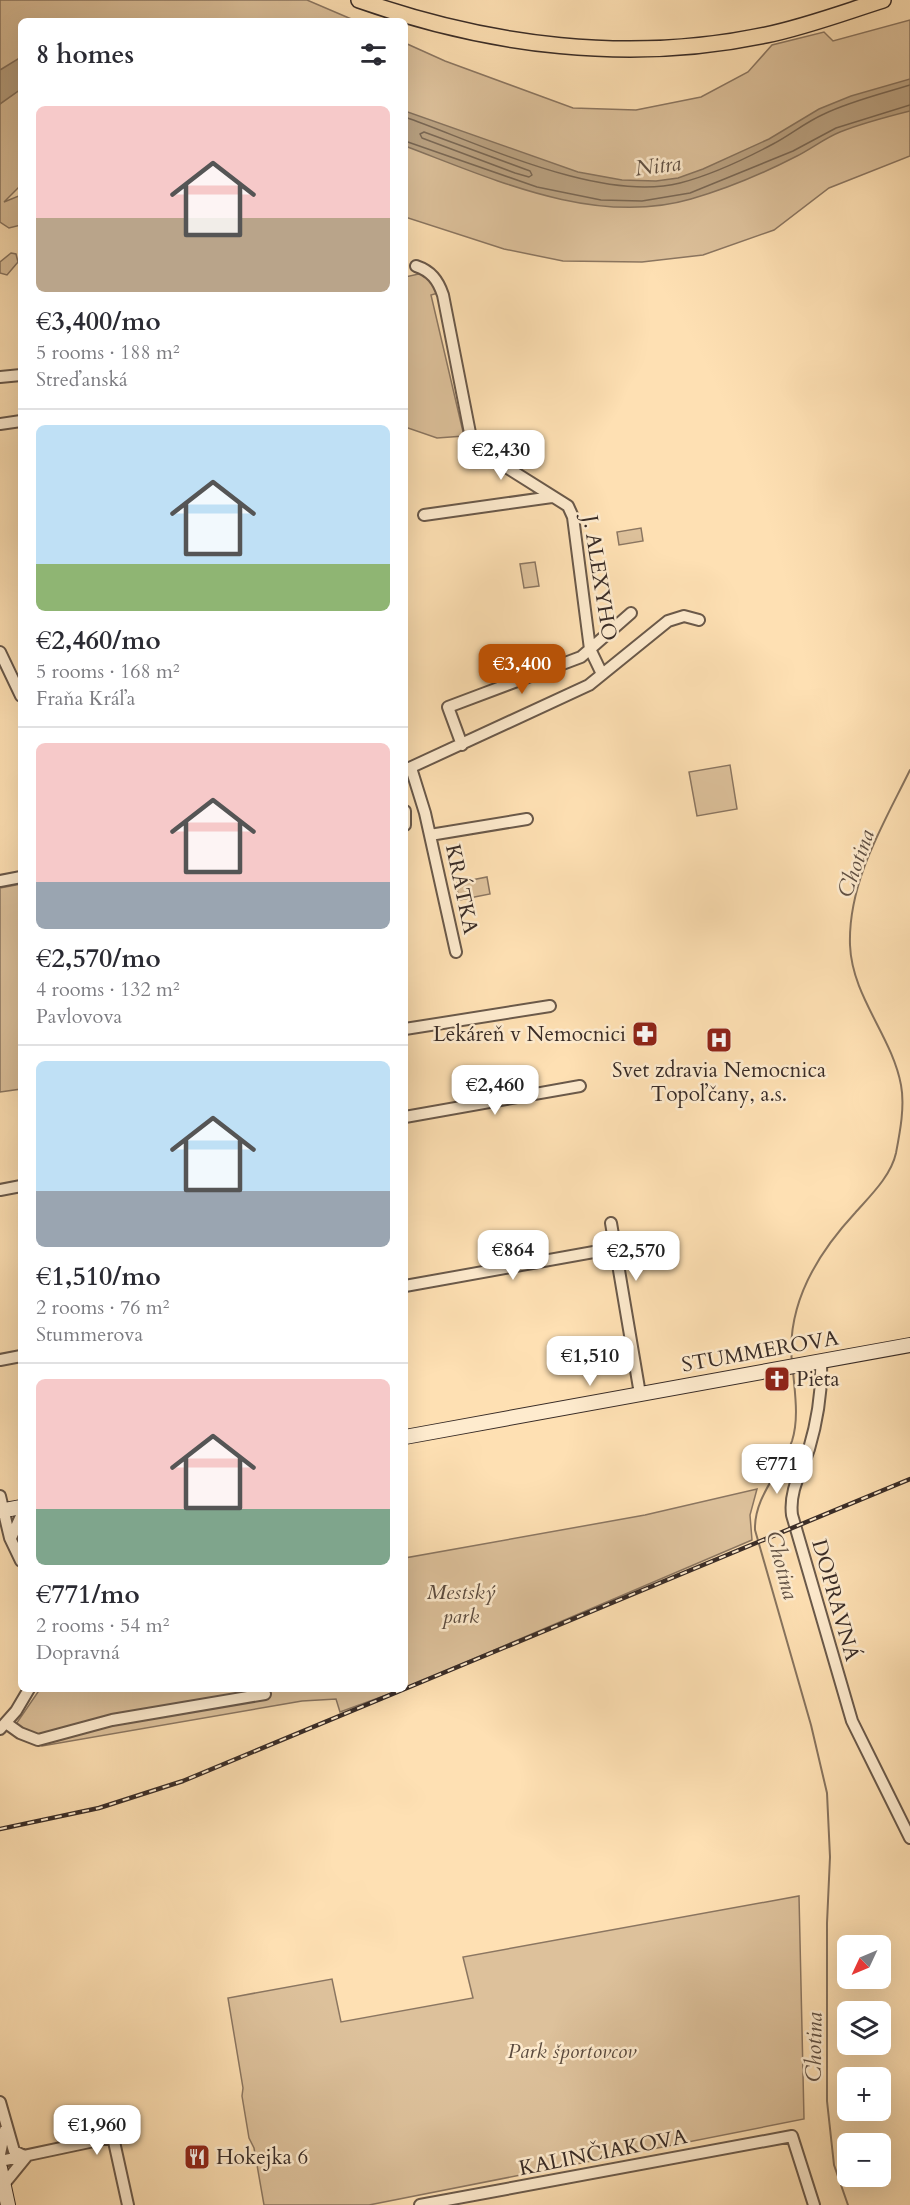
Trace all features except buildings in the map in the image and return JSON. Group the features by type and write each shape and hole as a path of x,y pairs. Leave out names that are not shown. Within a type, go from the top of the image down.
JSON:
{"main road":[{"path":"359,0 459,31 523,42 628,49 722,42 767,35 883,0"}],"street":[{"name":"J. ALEXYHO","path":"416,266 426,270 439,282 471,438 479,450 568,506 573,517 590,649 602,674"},
{"path":"0,377 18,375"},
{"path":"0,424 18,421"},
{"path":"424,515 552,497"},
{"path":"462,745 448,707 581,657 631,612"},
{"path":"408,769 589,685 668,621 684,616 699,620"},
{"path":"0,652 18,690"},
{"name":"KRÁTKA","path":"408,769 430,835 456,952"},
{"name":"KRÁTKA","path":"430,835 527,819"},
{"path":"0,881 18,878"},
{"path":"408,1029 550,1006"},
{"path":"408,1116 580,1086"},
{"path":"0,1190 18,1187"},
{"path":"611,1223 640,1394"},
{"path":"408,1285 616,1248"},
{"name":"STUMMEROVA","path":"408,1436 910,1345"},
{"path":"0,1359 18,1356"},
{"name":"DOPRAVNÁ","path":"821,1362 817,1416 808,1450 791,1497 792,1515 852,1721 910,1838"},
{"path":"0,1496 10,1538 18,1555"},
{"path":"2,1511 18,1508"},
{"path":"10,1538 18,1522"},
{"path":"27,1692 3,1726 38,1740 112,1720 266,1694"},
{"path":"0,2102 14,2151 26,2157"},
{"path":"0,2154 6,2127"},
{"name":"KALINČIAKOVA","path":"420,2205 792,2136 814,2205"},
{"path":"0,2161 113,2137 127,2202"},
{"path":"2,2183 26,2157"},
{"path":"0,2168 8,2205"}],"green space":[{"path":"0,0 307,0 349,18 18,18 18,188 4,202 18,196 18,226 9,228 0,222"},
{"path":"910,20 910,156 829,188 774,230 703,255 642,262 563,261 504,249 408,218 408,44 445,61 573,108 636,110 701,97 748,72 772,45 824,32 833,41"},
{"path":"11,253 16,254 18,262 7,275 0,273 0,262"},
{"path":"423,273 434,278 438,293 431,295 464,436 437,438 408,428 408,276"},
{"path":"641,528 643,541 619,545 617,532"},
{"path":"535,562 539,586 524,588 520,564"},
{"path":"730,765 737,809 697,816 689,772"},
{"path":"487,877 490,894 459,900 456,883"},
{"path":"18,885 18,1089 0,1092 0,888"},
{"name":"Mestský park","path":"757,1489 750,1515 752,1540 408,1687 408,1557 645,1515"},
{"path":"38,1692 395,1692 340,1712 336,1699 302,1701 42,1746 16,1724"},
{"name":"Park športovcov","path":"799,1896 804,2119 369,2205 264,2205 254,2148 249,2138 228,1998 332,1979 341,2022 473,1998 463,1957"}],"water":[{"path":"18,59 18,91 0,104 0,70"},
{"path":"910,79 910,111 840,132 784,162 731,185 691,199 655,206 618,207 582,203 545,195 509,185 408,147 408,112 578,172 622,180 656,181 678,178 703,169 769,139 819,109 851,96"}],"waterway":[{"name":"Chotina","path":"792,1363 791,1342 794,1321 807,1282 828,1246 885,1178 896,1153 902,1110 901,1085 890,1050 858,982 852,964 850,945 851,922 861,876 869,854 910,770"},
{"name":"Chotina","path":"793,1371 796,1406 794,1433 787,1452 763,1495 755,1530 811,1725 827,1793 830,1857 827,1923 827,2101 834,2165 848,2205"}],"railway":[{"path":"408,1688 910,1479"},
{"path":"0,1829 99,1808 183,1781 397,1692"}],"place":[{"name":"Lekáreň v Nemocnici","path":"645,1034"},
{"name":"Svet zdravia Nemocnica Topoľčany, a.s.","path":"719,1040"},
{"name":"Pieta","path":"777,1379"},
{"name":"Hokejka 6","path":"197,2157"}],"water label":[{"name":"Nitra","path":"658,165"}]}
